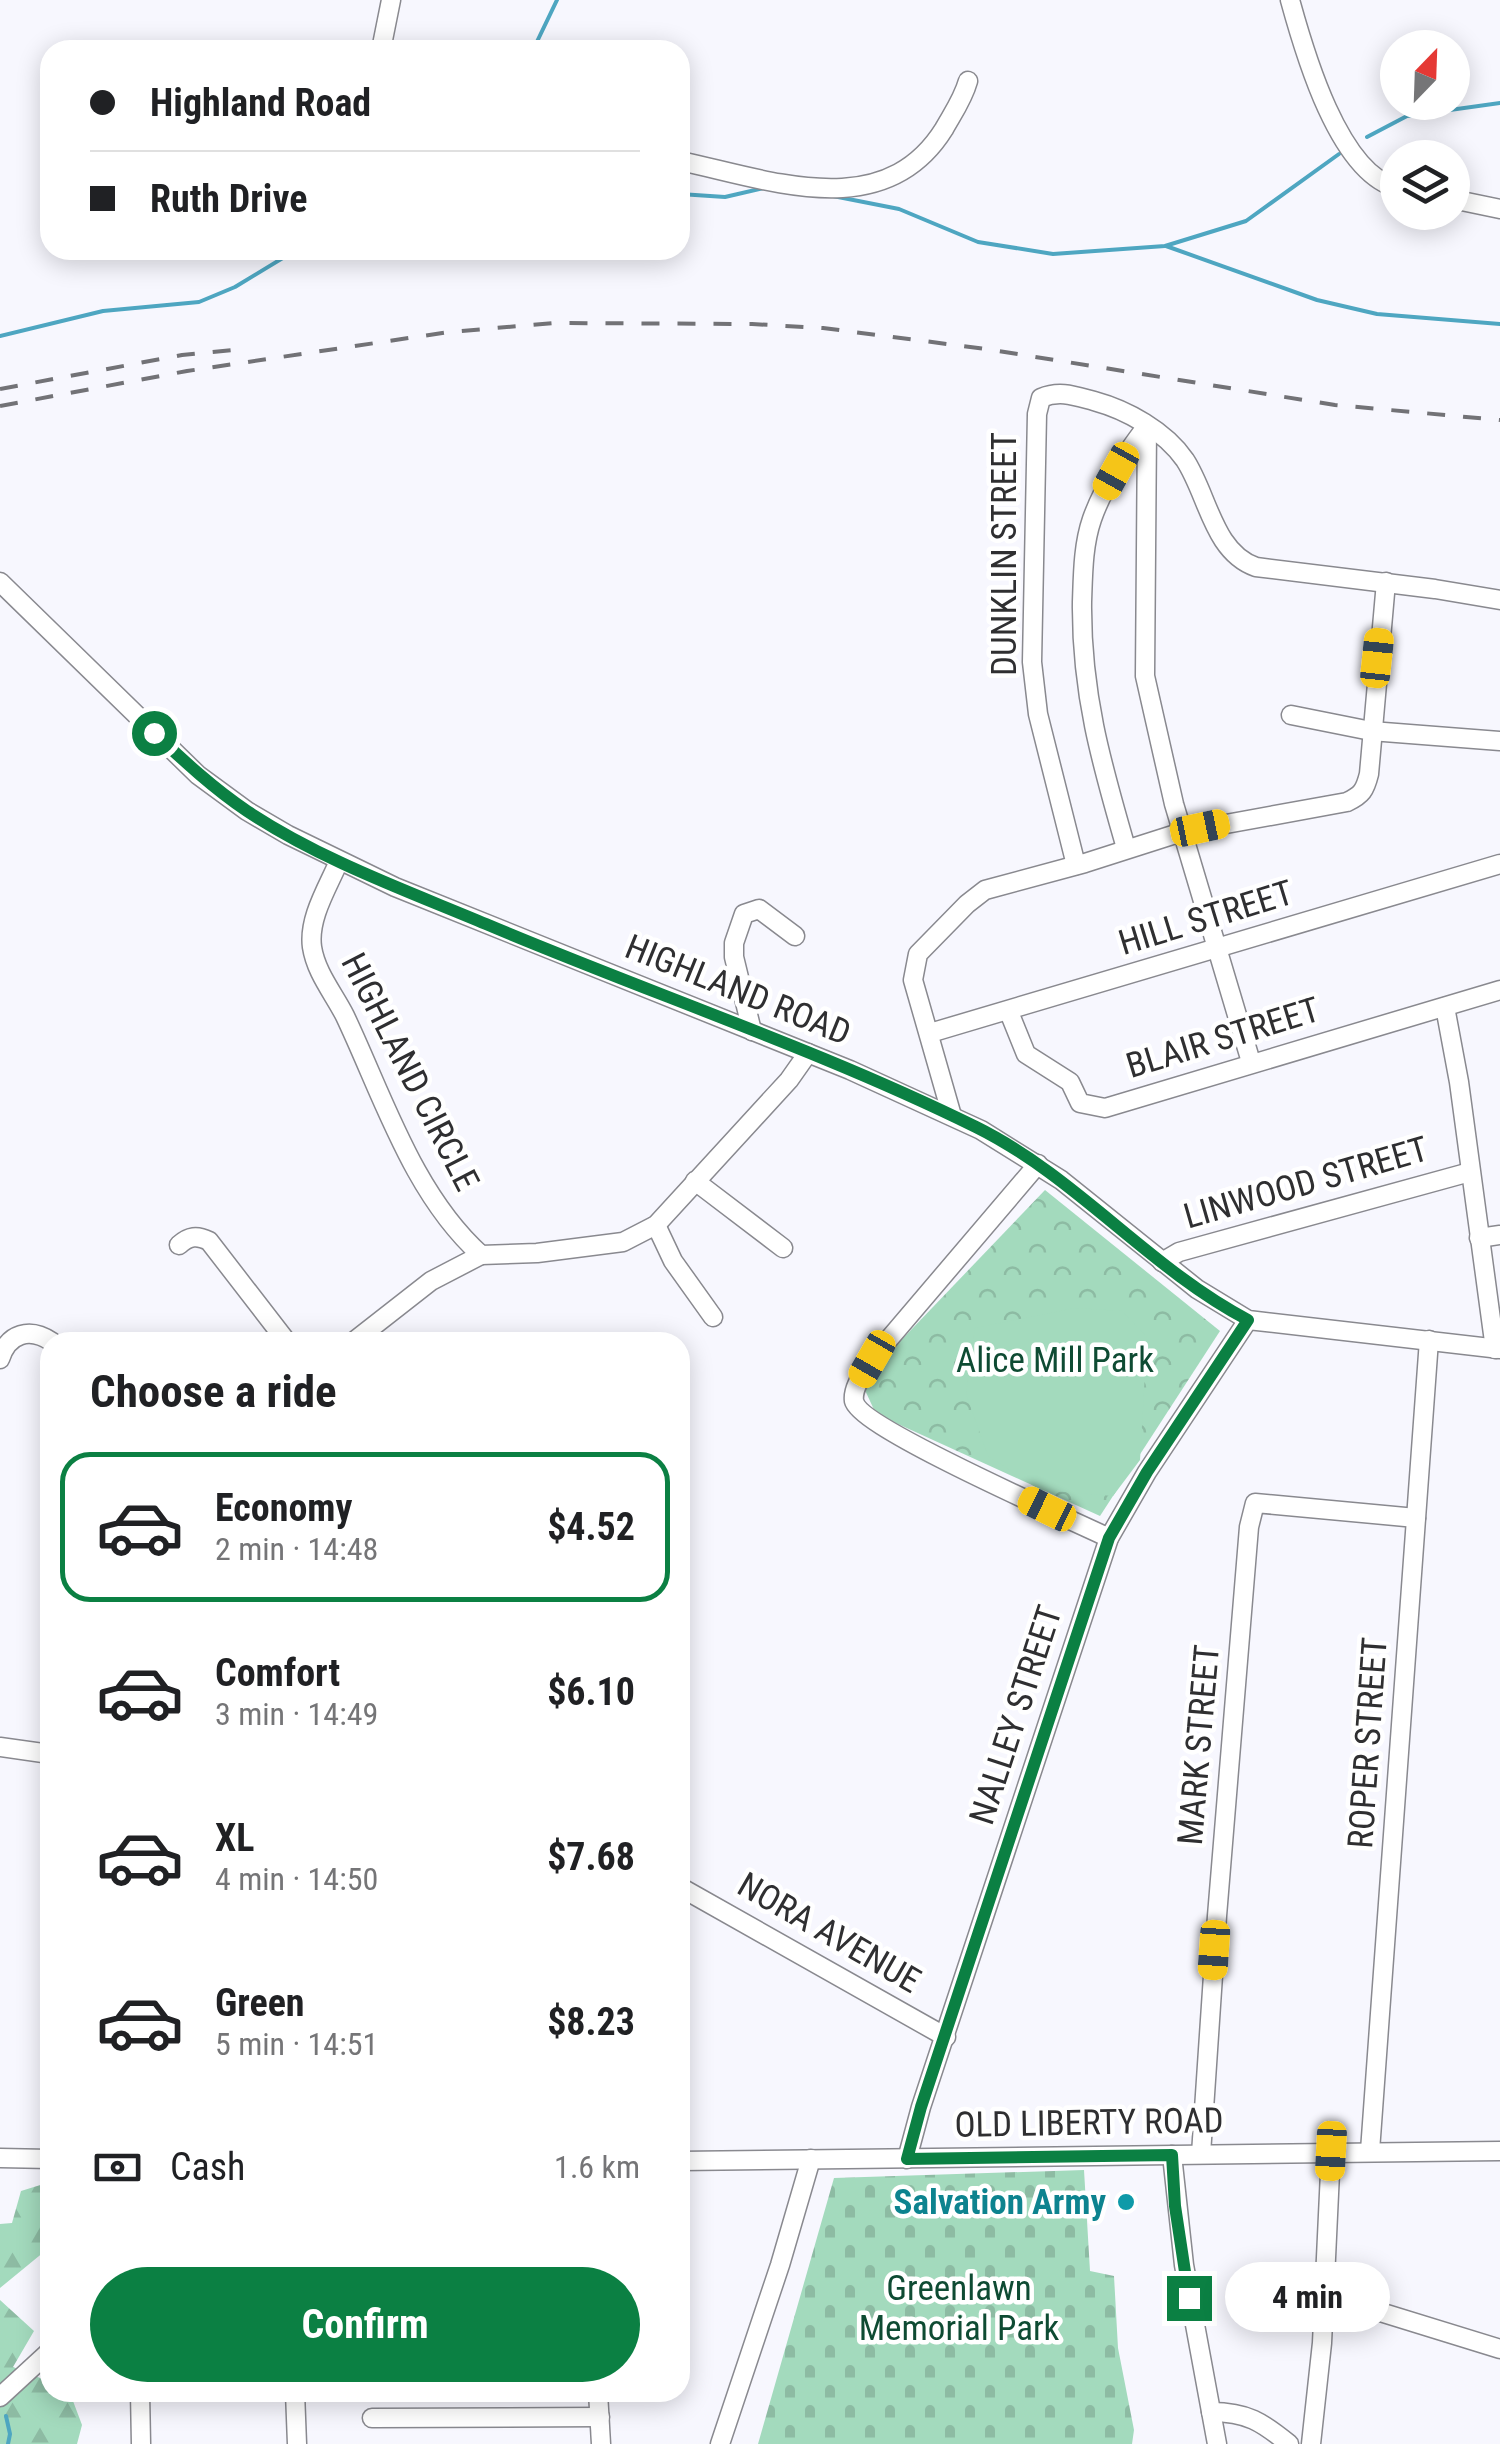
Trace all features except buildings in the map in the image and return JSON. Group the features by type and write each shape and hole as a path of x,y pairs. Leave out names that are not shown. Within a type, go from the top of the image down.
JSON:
{"street":[{"path":"383,40 391,0"},
{"path":"1290,0 1316,85 1363,167 1380,180"},
{"path":"690,163 807,186 847,190 875,185 910,168 933,146 964,96 968,80"},
{"path":"1470,203 1500,209"},
{"name":"DUNKLIN STREET","path":"1076,865 1038,714 1032,662 1036,414 1042,398 1054,392 1068,394 1129,414 1147,427 1182,457 1215,526 1239,561 1256,567 1386,582"},
{"path":"1147,427 1145,676 1182,832 1252,1062"},
{"path":"1126,848 1096,744 1088,700 1082,637 1083,571 1091,520 1126,453 1147,427"},
{"name":"HIGHLAND ROAD","path":"0,582 198,775 247,811 339,861 808,1053 1004,1142 1038,1164 1162,1262 1248,1320 1497,1349"},
{"path":"952,1116 913,980 918,954 954,915 986,890 1126,848 1182,832 1360,797 1369,774 1386,582 1500,600"},
{"path":"1291,715 1371,731 1500,741"},
{"name":"HIGHLAND CIRCLE","path":"339,861 313,926 311,944 316,965 343,1012 399,1136 425,1182 451,1222 480,1255"},
{"name":"HILL STREET","path":"930,1033 1500,864"},
{"path":"752,1031 734,957 734,943 744,914 759,909 795,936"},
{"name":"BLAIR STREET","path":"1009,1012 1026,1054 1070,1082 1080,1102 1105,1108 1500,990"},
{"path":"1445,1007 1497,1349"},
{"path":"366,1332 431,1281 480,1255 537,1253 623,1242 656,1225 789,1080 808,1053"},
{"path":"1038,1164 872,1359 856,1387 854,1401 860,1411 898,1437 1109,1538"},
{"name":"LINWOOD STREET","path":"1162,1262 1179,1252 1470,1172"},
{"path":"696,1181 783,1248"},
{"path":"656,1225 672,1261 713,1317"},
{"path":"1479,1238 1500,1235"},
{"path":"179,1245 188,1238 209,1241 279,1332"},
{"name":"NALLEY STREET","path":"907,2159 1109,1538 1147,1472 1248,1320"},
{"path":"0,1359 10,1339 22,1334 40,1336"},
{"name":"ROPER STREET","path":"1370,2150 1429,1340"},
{"name":"MARK STREET","path":"1201,2154 1224,1815 1255,1503 1416,1518"},
{"path":"0,1746 40,1752"},
{"name":"NORA AVENUE","path":"690,1893 946,2037"},
{"path":"1311,2444 1331,2151"},
{"name":"OLD LIBERTY ROAD","path":"690,2161 1500,2151"},
{"path":"1172,2155 1184,2265 1217,2444"},
{"path":"0,2158 40,2159"},
{"path":"720,2444 780,2265 810,2159"},
{"path":"1324,2294 1500,2349"},
{"path":"0,2397 40,2360"},
{"path":"140,2402 141,2444"},
{"path":"295,2402 297,2444"},
{"path":"599,2402 602,2444"},
{"path":"1211,2412 1236,2412 1254,2419 1289,2444"},
{"path":"372,2418 600,2418"}],"green space":[{"name":"Alice Mill Park","path":"1045,1190 1220,1331 1100,1516 876,1414 864,1388 887,1355"},
{"path":"1075,1308 1122,1311 1147,1337 1140,1460 1113,1496 1040,1490 988,1456 966,1394 975,1328"},
{"name":"Greenlawn Memorial Park","path":"1084,2170 1090,2271 1114,2276 1118,2348 1134,2430 1132,2444 758,2444 834,2178"},
{"path":"40,2185 40,2255 0,2288 0,2224 12,2223 21,2191"},
{"path":"0,2300 34,2331 13,2367 40,2378 40,2402 73,2402 82,2425 77,2444 0,2444"}],"waterway":[{"path":"538,40 557,0"},
{"path":"1367,137 1407,116 1500,103"},
{"path":"833,196 899,209 978,242 1053,254 1165,246 1246,221 1339,154"},
{"path":"690,195 725,197 764,188"},
{"path":"1166,246 1317,300 1377,314 1500,324"},
{"path":"0,336 103,311 199,302 235,287 280,260"},
{"path":"6,2416 8,2444"}],"railway":[{"path":"0,406 187,371 449,332 555,323 752,324 823,328 986,349 1335,405 1500,420"},
{"path":"0,389 182,355 232,350"}],"place":[{"name":"Salvation Army","path":"1126,2202"}],"route":[{"path":"154,733 198,775 247,811 328,856 395,887 850,1070 1004,1142 1061,1180 1198,1288 1248,1320 1147,1472 1109,1538 907,2159 1172,2155 1175,2206 1189,2298"}]}
